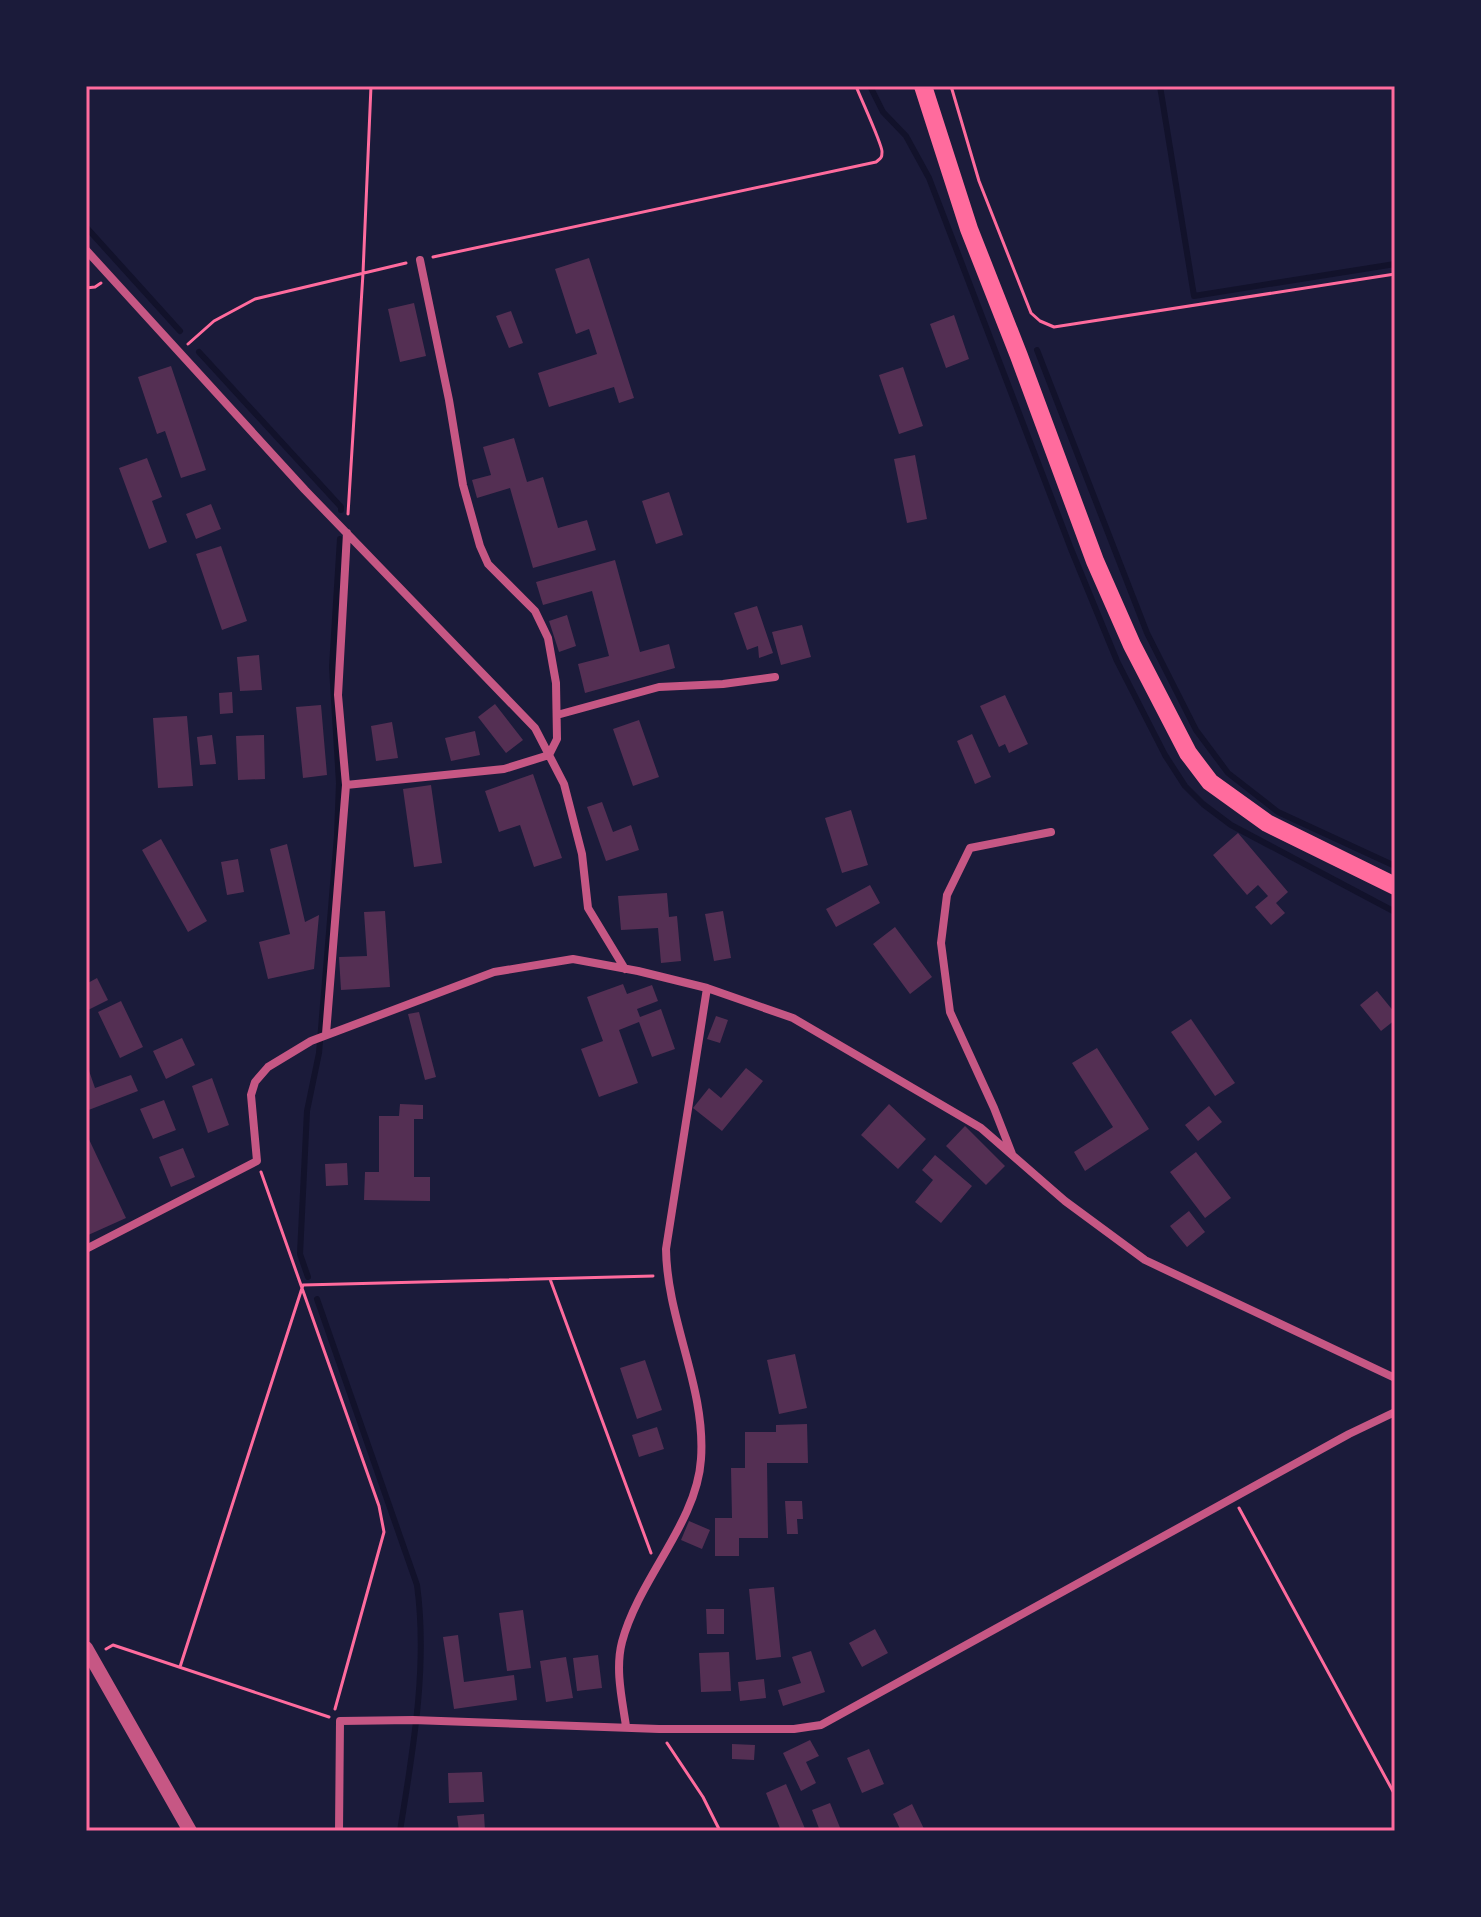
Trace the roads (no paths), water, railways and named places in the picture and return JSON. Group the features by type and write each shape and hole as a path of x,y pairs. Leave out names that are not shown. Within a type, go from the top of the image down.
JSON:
{"main road":[{"path":"923,86 969,229 1095,561 1132,645 1188,753 1210,782 1267,823 1395,886"}],"street":[{"path":"86,250 347,533 535,728 564,784 582,854 588,908 625,969"},
{"path":"346,785 504,769 549,755 557,739 556,683 548,638 535,611 488,564 480,546 463,485 420,260"},
{"path":"324,1035 346,785 338,695 347,533"},
{"path":"557,715 659,687 723,684 775,677"},
{"path":"1012,1155 950,1012 941,943 947,895 970,848 1051,832"},
{"path":"86,1249 257,1161 251,1095 255,1082 268,1067 311,1041 494,972 573,959 707,988 793,1018 981,1128 1065,1201 1145,1260 1395,1378"},
{"path":"626,1726 619,1676 621,1644 637,1600 690,1504 702,1460 700,1412 666,1276 666,1249 707,988"},
{"path":"339,1831 340,1721 413,1720 659,1729 794,1729 821,1725 1349,1434 1395,1412"},
{"path":"89,1652 190,1831"}],"waterway":[{"path":"870,86 883,112 906,136 929,178 1071,549 1117,661 1165,755 1185,786 1231,825 1395,912"},
{"path":"1160,86 1194,296 1395,264"},
{"path":"86,227 180,331"},
{"path":"1037,350 1147,633 1196,730 1228,773 1278,812 1395,866"},
{"path":"199,352 341,510"},
{"path":"308,1277 300,1254 307,1111 319,1053 337,836 339,783 332,667 340,539"},
{"path":"317,1299 417,1585 420,1677 400,1831"}]}
